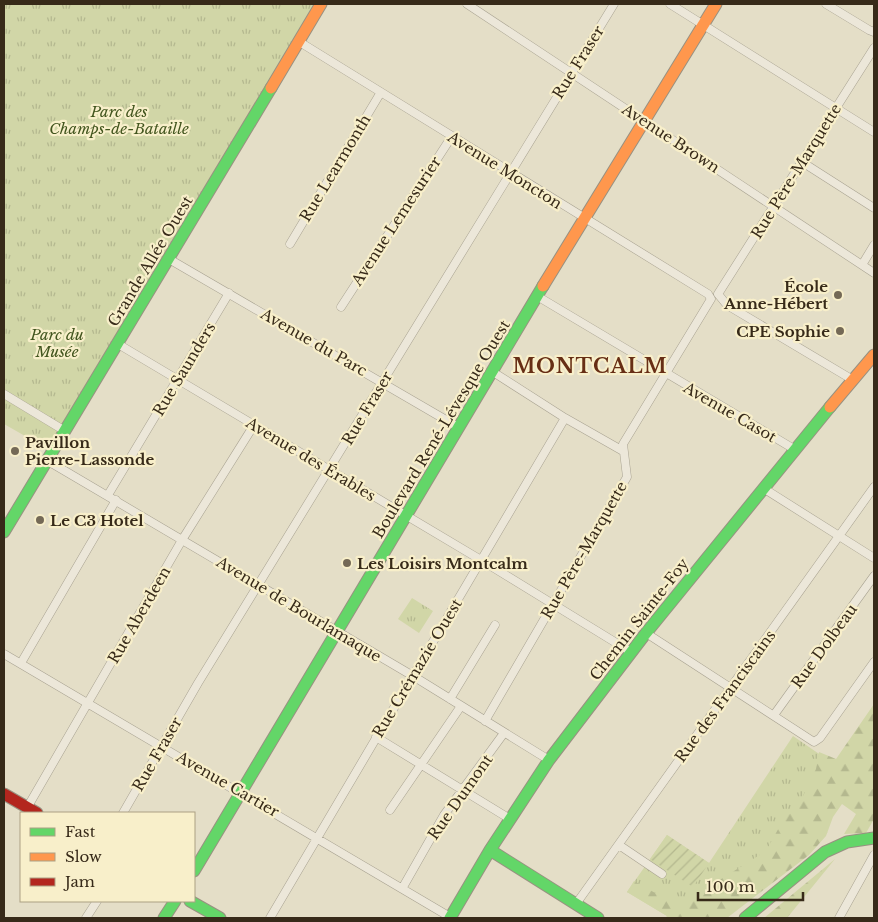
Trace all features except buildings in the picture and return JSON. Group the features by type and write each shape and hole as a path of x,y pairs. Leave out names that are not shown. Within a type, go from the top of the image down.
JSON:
{"main road":[{"name":"Grande Allée Ouest","path":"4,532 321,4"},
{"name":"Boulevard René-Lévesque Ouest","path":"195,868 407,516 458,427 716,4"},
{"name":"Chemin Sainte-Foy","path":"450,918 490,850 549,760 646,633 794,449 874,355"},
{"path":"4,794 32,810"},
{"path":"745,918 833,846 874,838"},
{"path":"490,850 598,918"},
{"path":"164,918 174,902"},
{"path":"192,902 220,918"}],"street":[{"name":"Avenue Brown","path":"467,4 874,273"},
{"name":"Rue Fraser","path":"123,812 198,683 614,4"},
{"path":"670,4 874,132"},
{"path":"826,4 874,32"},
{"name":"Avenue Moncton","path":"298,41 511,172 585,220 853,380"},
{"name":"Rue Père-Marquette","path":"485,721 627,477 623,451 624,444 665,374 874,48"},
{"name":"Rue Learmonth","path":"290,244 381,92"},
{"name":"Avenue Lemesurier","path":"341,307 452,136"},
{"path":"802,162 874,208"},
{"path":"862,265 874,245"},
{"name":"Avenue du Parc","path":"169,259 458,427"},
{"name":"Rue Saunders","path":"108,495 229,293"},
{"name":"Avenue Casot","path":"538,296 665,374 794,449"},
{"name":"Avenue des Érables","path":"118,344 481,560 631,652"},
{"path":"493,372 623,451"},
{"path":"4,394 65,431"},
{"name":"Rue Crémazie Ouest","path":"270,918 566,418"},
{"name":"Rue Aberdeen","path":"32,810 89,702 182,540 254,425"},
{"name":"Avenue de Bourlamaque","path":"48,461 413,676 549,760"},
{"name":"Rue des Franciscains","path":"576,904 874,487"},
{"path":"763,488 839,538 874,558"},
{"path":"20,663 116,500"},
{"name":"Rue Dolbeau","path":"774,715 874,576"},
{"path":"450,699 495,624"},
{"path":"646,633 814,742 817,741 874,662"},
{"name":"Avenue Cartier","path":"4,654 403,887 450,918"},
{"path":"390,810 461,706"},
{"name":"Rue Dumont","path":"403,887 444,815 504,733"},
{"path":"376,737 510,819"},
{"path":"619,845 662,874"},
{"path":"839,918 871,868 874,855"},
{"path":"86,918 96,902"}],"green space":[{"name":"Parc des Champs-de-Bataille","path":"4,4 323,4 53,452 4,424"},
{"path":"412,598 433,611 419,633 398,619"},
{"path":"874,704 874,819 866,833 844,834 856,814 842,804 833,817 826,836 809,855 727,918 666,918 667,916 627,892 634,881 678,906 766,851 781,824 803,796 816,769 819,752 836,759"},
{"path":"793,736 828,760 769,850 701,918 666,918 667,916 627,892 667,835 709,863"},
{"path":"667,835 709,863 693,887 650,859"},
{"path":"835,859 787,918 764,918"}],"traffic: fast":[{"path":"4,532 271,88"},
{"path":"195,869 543,286"},
{"path":"450,918 490,850 549,760 646,633 830,407"},
{"path":"745,918 825,852 847,842 874,838"},
{"path":"490,850 598,918"},
{"path":"164,918 174,902"},
{"path":"192,902 220,918"}],"traffic: slow":[{"path":"271,88 321,4"},
{"path":"543,286 716,4"},
{"path":"830,407 874,355"}],"traffic: jam":[{"path":"4,794 35,812"}],"place":[{"name":"École Anne-Hébert","path":"838,295"},
{"name":"CPE Sophie","path":"840,331"},
{"name":"Pavillon Pierre-Lassonde","path":"15,451"},
{"name":"Le C3 Hotel","path":"40,520"},
{"name":"Les Loisirs Montcalm","path":"347,563"}],"district":[{"name":"MONTCALM","path":"590,366"}],"park label":[{"name":"Parc du Musée","path":"57,342"}]}
